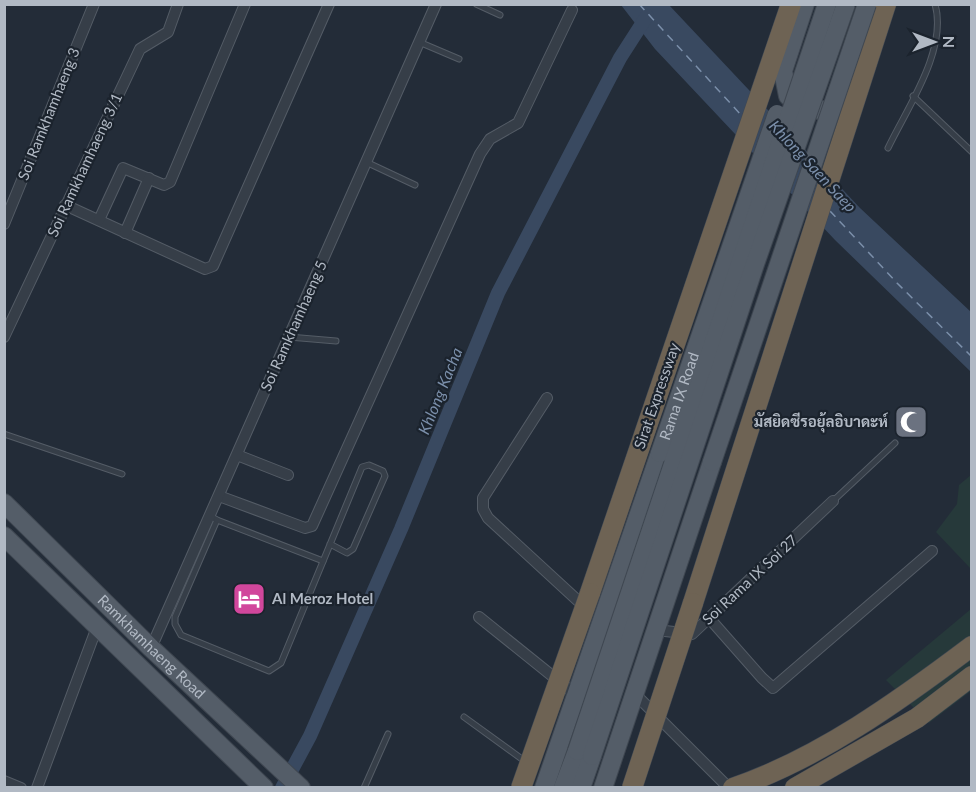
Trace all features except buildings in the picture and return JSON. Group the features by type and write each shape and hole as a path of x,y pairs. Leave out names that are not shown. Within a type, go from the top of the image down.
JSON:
{"highway":[{"name":"Sirat Expressway","path":"521,788 791,4"},
{"path":"632,788 885,4"},
{"path":"731,788 796,761 906,696 972,646"},
{"path":"795,788 916,718 972,676"}],"main road":[{"path":"805,4 783,71 788,96 802,107 823,112 841,109 851,98 885,4"},
{"name":"Rama IX Road","path":"546,783 815,4"},
{"name":"Rama IX Road","path":"563,788 827,4"},
{"name":"Rama IX Road","path":"581,788 755,264 846,4"},
{"path":"603,788 867,4"},
{"name":"Ramkhamhaeng Road","path":"4,503 151,648 257,744 301,788"},
{"name":"Ramkhamhaeng Road","path":"4,536 264,788"},
{"path":"97,627 112,609"}],"street":[{"name":"Soi Ramkhamhaeng 3","path":"4,224 94,4"},
{"name":"Soi Ramkhamhaeng 3/1","path":"4,338 140,49 168,32 178,4"},
{"path":"99,220 123,168 164,185 170,182 245,4"},
{"path":"65,205 210,269 329,4"},
{"name":"Soi Ramkhamhaeng 5","path":"151,648 213,518 219,496 436,4"},
{"path":"219,496 305,528 312,526 480,154 490,139 518,123 572,10"},
{"path":"125,233 149,178"},
{"path":"547,398 483,498 483,509 488,518 601,622"},
{"path":"237,455 288,475"},
{"name":"Soi Rama IX Soi 27","path":"656,630 692,634 833,501"},
{"path":"710,619 773,688 932,551"},
{"path":"479,617 576,695"},
{"path":"37,788 97,627"},
{"path":"635,694 731,788"},
{"path":"4,781 21,788"}],"lane":[{"path":"476,4 500,15"},
{"path":"888,148 934,53 937,13 935,4"},
{"path":"419,42 459,59"},
{"path":"913,96 972,152"},
{"path":"366,162 415,185"},
{"path":"289,337 336,341"},
{"path":"4,434 122,474"},
{"path":"833,501 895,443"},
{"path":"323,561 213,518 175,617 175,624 181,635 247,664 269,671 281,663 323,561 330,544 362,467 369,465 383,471 385,476 351,552 347,553 330,544"},
{"path":"464,717 546,783"},
{"path":"364,788 388,734"}],"shaded area":[{"path":"971,475 971,569 936,532 957,504 959,485"},
{"path":"971,609 971,691 929,723 886,680"}],"water":[{"name":"Khlong Saen Saep","path":"621,5 669,5 860,208 971,312 971,372 835,240 655,49"}],"waterway":[{"name":"Khlong Kacha","path":"282,788 310,736 401,529 498,293 620,58 647,16"}],"ferry route":[{"path":"639,4 743,117"},
{"path":"830,211 897,283 972,357"}],"place":[{"name":"มัสยิดซีรอยุ้ลอิบาดะห์","path":"911,422"},
{"name":"Al Meroz Hotel","path":"249,599"}]}
